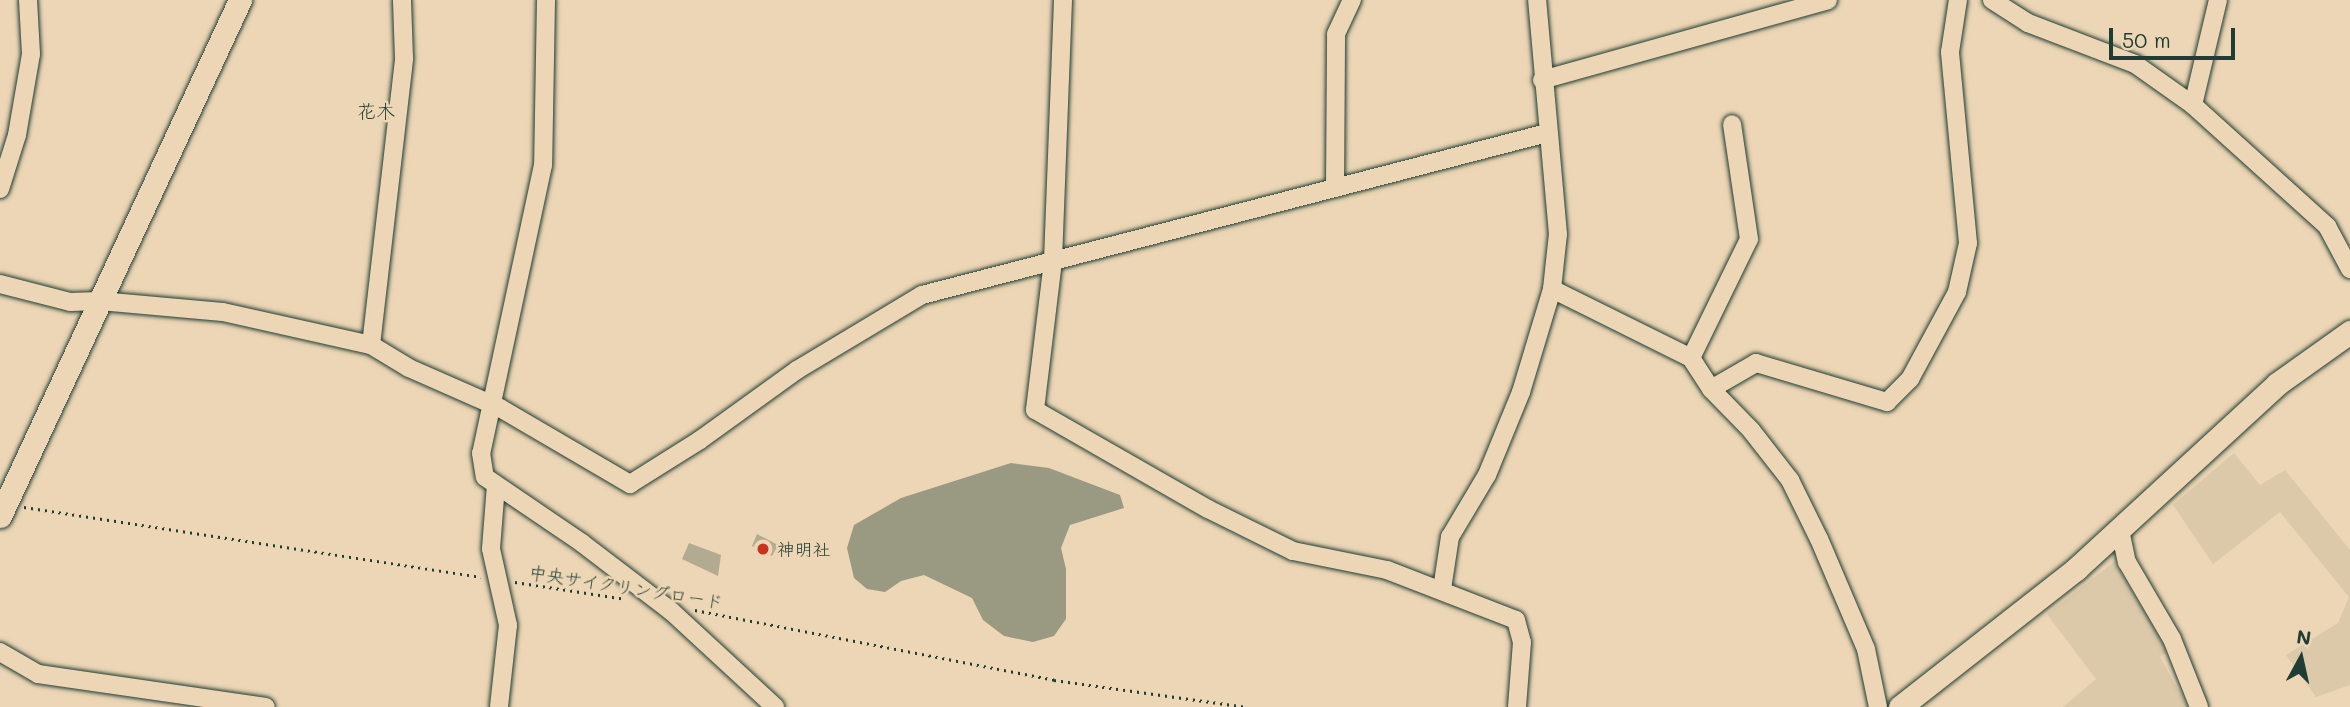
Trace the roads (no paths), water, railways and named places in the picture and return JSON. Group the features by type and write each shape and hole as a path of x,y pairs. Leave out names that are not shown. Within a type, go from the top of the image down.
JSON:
{"street":[{"path":"0,189 17,135 31,54 28,0"},
{"path":"4,501 240,0"},
{"path":"371,345 404,58 402,0"},
{"path":"545,0 544,165 481,453 485,477 663,605 775,707"},
{"path":"1063,0 1053,261 1035,410 1208,509 1293,551 1387,570 1443,589 1516,620 1522,642 1517,707"},
{"path":"1335,188 1336,34 1352,0"},
{"path":"1443,589 1450,537 1487,475 1521,392 1552,289 1558,234 1542,80 1537,0"},
{"path":"1542,80 1828,0"},
{"path":"1711,389 1756,363 1887,402 1910,379 1957,292 1968,243 1950,52 1958,0"},
{"path":"1992,0 2028,23 2135,64 2193,105 2327,226 2350,269"},
{"path":"2193,105 2218,0"},
{"path":"1691,358 1749,239 1732,124"},
{"path":"0,284 69,302 100,301 223,312 371,345 409,368 492,404 630,484 700,440 797,370 922,295 1547,133"},
{"path":"1552,289 1691,358 1711,389 1751,430 1790,480 1819,539 1866,649 1878,707"},
{"path":"1900,707 2120,530 2277,384 2350,332"},
{"path":"496,485 491,549 508,625 499,707"},
{"path":"2120,530 2127,562 2172,639 2199,707"},
{"path":"0,652 38,674 266,707"}],"place":[{"name":"神明社","path":"763,549"}],"district":[{"name":"花木","path":"376,111"}]}
